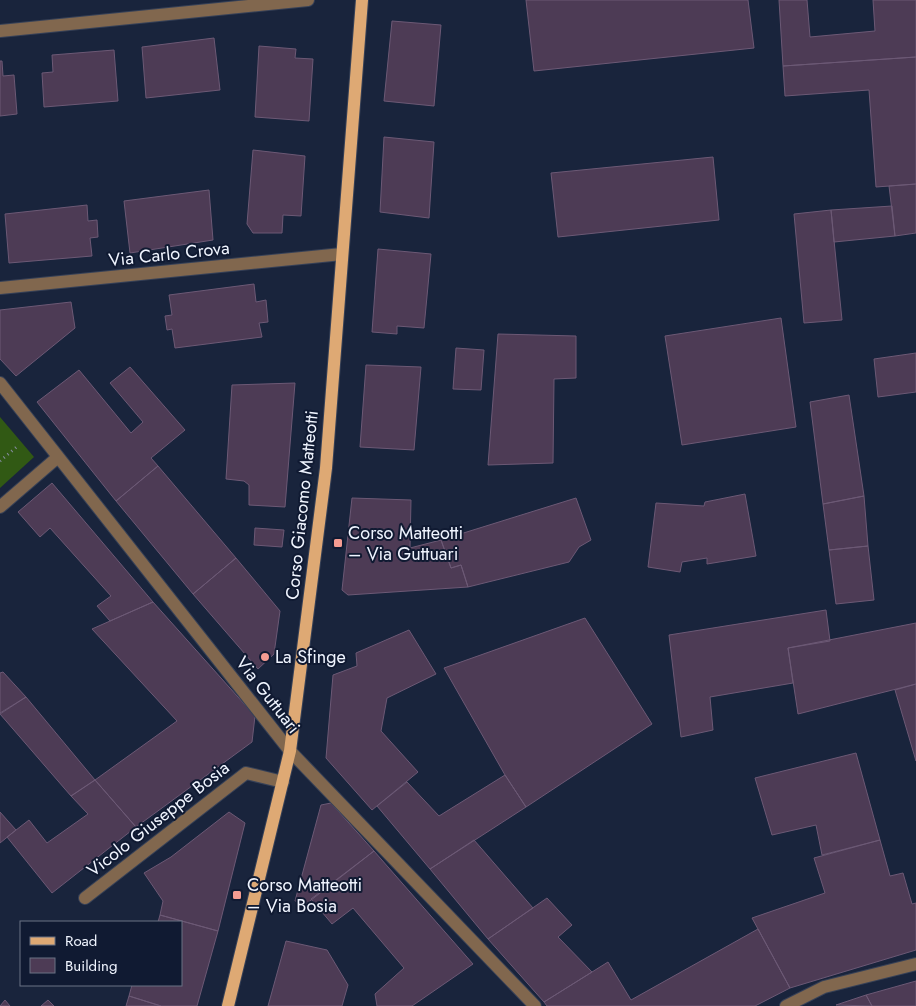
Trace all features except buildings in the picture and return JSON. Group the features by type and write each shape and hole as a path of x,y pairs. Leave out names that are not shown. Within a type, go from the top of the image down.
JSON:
{"main road":[{"name":"Corso Giacomo Matteotti","path":"228,1006 290,752 326,468 362,0"}],"street":[{"path":"0,31 308,0"},
{"name":"Via Carlo Crova","path":"0,288 342,254"},
{"name":"Via Guttuari","path":"0,383 290,752 535,1006"},
{"path":"0,508 58,457"},
{"name":"Vicolo Giuseppe Bosia","path":"85,898 246,773 283,782"},
{"path":"786,1006 824,987 916,964"}],"green space":[{"path":"0,417 34,457 0,488"}],"place":[{"name":"Corso Matteotti – Via Guttuari","path":"338,543"},
{"name":"La Sfinge","path":"265,657"},
{"name":"Corso Matteotti – Via Bosia","path":"237,895"}]}
